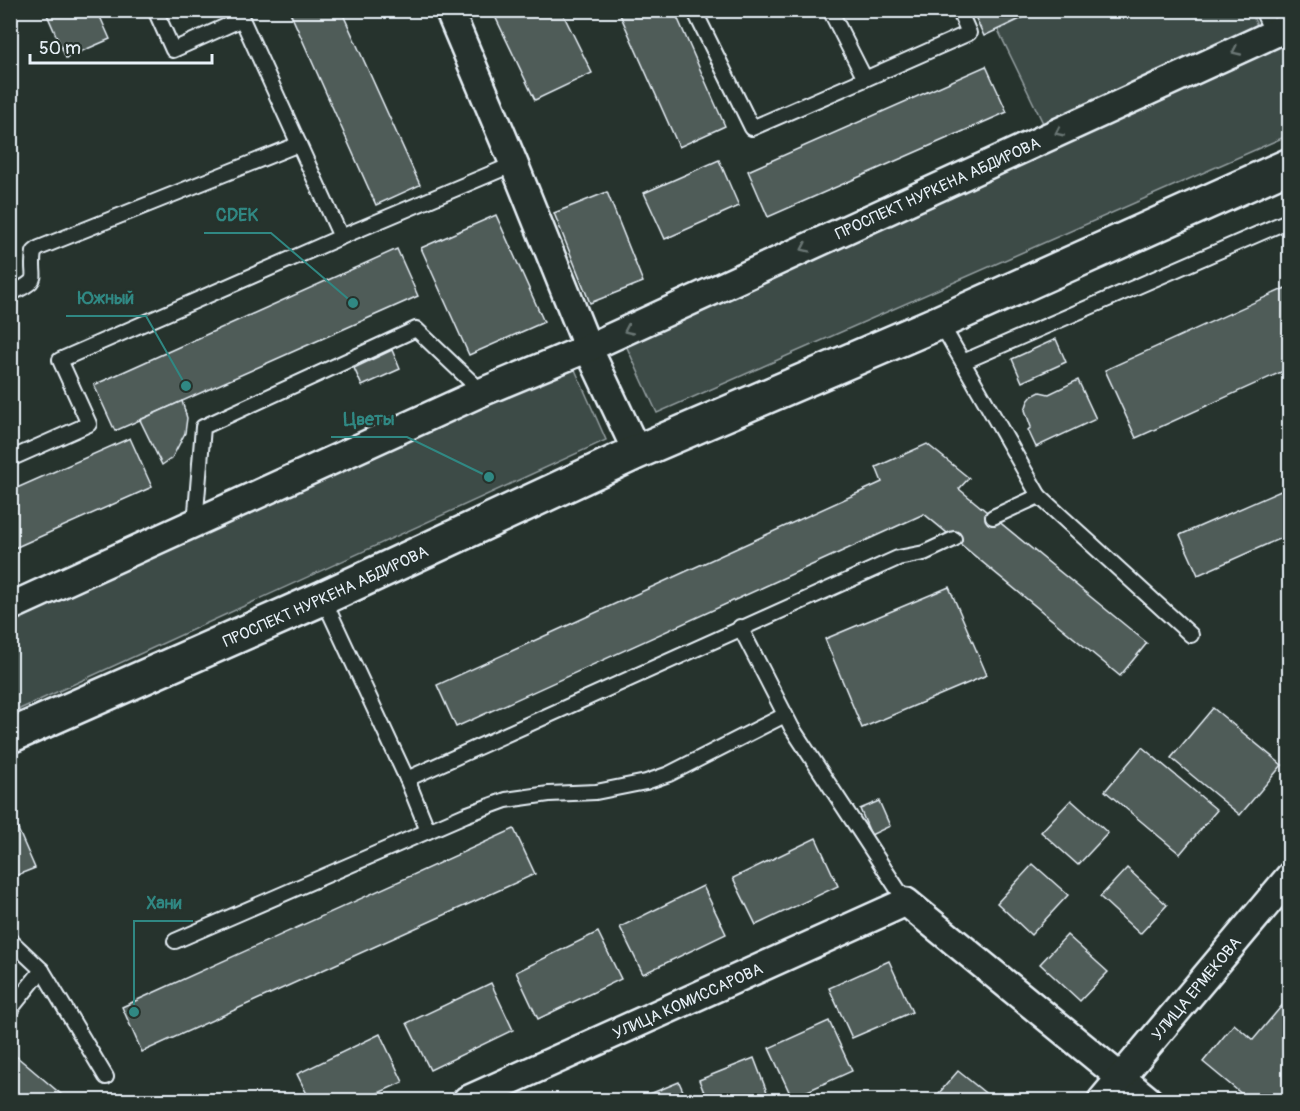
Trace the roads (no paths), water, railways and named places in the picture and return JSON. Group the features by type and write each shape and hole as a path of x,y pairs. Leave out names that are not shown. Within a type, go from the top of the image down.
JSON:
{"main road":[{"name":"ПРОСПЕКТ НУРКЕНА АБДИРОВА","path":"10,736 323,598 637,452 1287,173"}],"street":[{"path":"449,10 588,348 637,452"},
{"name":"ПРОСПЕКТ НУРКЕНА АБДИРОВА","path":"10,607 482,392 588,348 1275,24"},
{"name":"УЛИЦА ЕРМЕКОВА","path":"1102,1101 1290,876"},
{"path":"906,902 1148,1101"},
{"name":"УЛИЦА КОМИССАРОВА","path":"467,1101 906,902"}],"lane":[{"path":"155,10 173,50 242,19 340,237"},
{"path":"694,10 752,128 969,33 959,10"},
{"path":"832,11 865,79"},
{"path":"10,294 32,283 35,276 34,252 39,248 299,144"},
{"path":"10,459 89,424 60,360 340,237 514,164"},
{"path":"963,362 1290,220"},
{"path":"940,322 1039,496 1191,635"},
{"path":"195,524 203,427 405,334 416,329 482,392"},
{"path":"993,517 1039,496"},
{"path":"407,779 740,627 898,558 924,553 954,539"},
{"path":"323,598 407,779 428,831"},
{"path":"740,627 792,728 906,902"},
{"path":"175,941 428,831 506,800 549,794 596,792 646,782 669,774 785,715"},
{"path":"10,940 42,970 106,1077"},
{"path":"10,1010 42,970"}],"place":[{"name":"CDEK","path":"353,303"},
{"name":"Южный","path":"186,386"},
{"name":"Цветы","path":"489,477"},
{"name":"Хани","path":"134,1012"}]}
